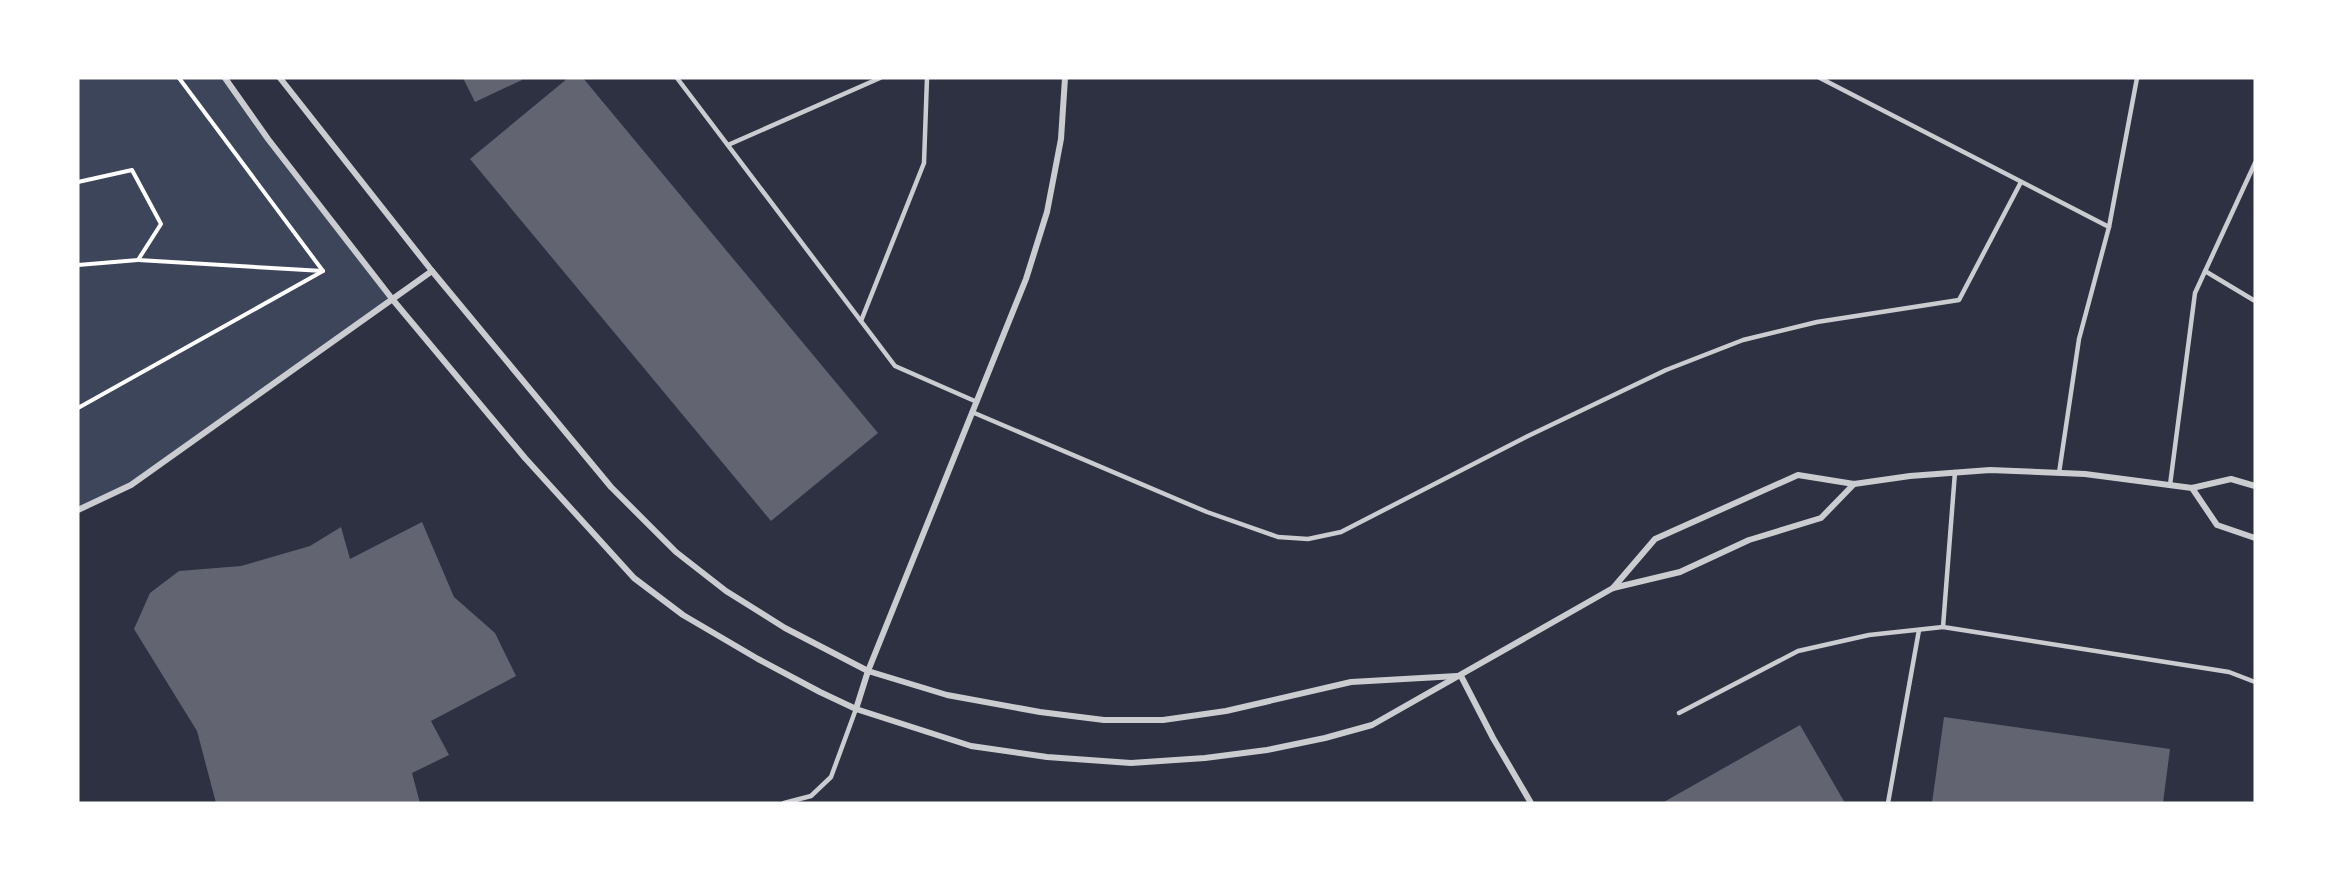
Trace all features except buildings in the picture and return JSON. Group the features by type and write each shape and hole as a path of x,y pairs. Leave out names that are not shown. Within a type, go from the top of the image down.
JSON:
{"street":[{"path":"225,78 268,139 393,300 525,458 634,578 700,625 758,659 855,709 971,746 1047,757 1131,763 1206,758 1267,750 1372,725 1613,588 1680,572 1749,540 1821,518 1854,484"},
{"path":"280,78 432,271 611,487 676,552 726,591 784,628 868,671 947,694 1040,712 1104,720 1163,720 1226,711 1351,682 1461,676"},
{"path":"855,709 868,671 1026,279 1047,212 1061,139 1065,78"},
{"path":"78,510 131,486 432,271"},
{"path":"1613,588 1655,539 1798,475 1854,484 1990,470 2059,473 2192,488 2231,479 2255,486"},
{"path":"2192,488 2217,525 2255,538"},
{"path":"1461,676 1493,738 1531,803"}],"lane":[{"path":"676,78 895,366 977,402"},
{"path":"728,145 880,78"},
{"path":"861,321 924,163 927,78"},
{"path":"1820,78 2109,227"},
{"path":"2059,473 2079,339 2109,227 2137,78"},
{"path":"2170,485 2195,293 2255,163"},
{"path":"972,412 1207,512 1278,537 1308,539 1341,532 1528,436 1644,380 1743,340 1817,322 1959,300 2021,182"},
{"path":"2205,271 2255,301"},
{"path":"1943,627 1955,472"},
{"path":"1679,713 1798,651 1869,635 1943,627 2229,672 2255,682"},
{"path":"1888,803 1919,630"},
{"path":"784,803 811,796 831,777 855,709"}],"path":[{"path":"179,78 323,271"},
{"path":"78,182 132,170 160,224 138,260"},
{"path":"78,265 138,260 323,271"},
{"path":"78,408 323,271"}],"shaded area":[{"path":"78,78 225,78 393,300 131,485 78,510"}]}
